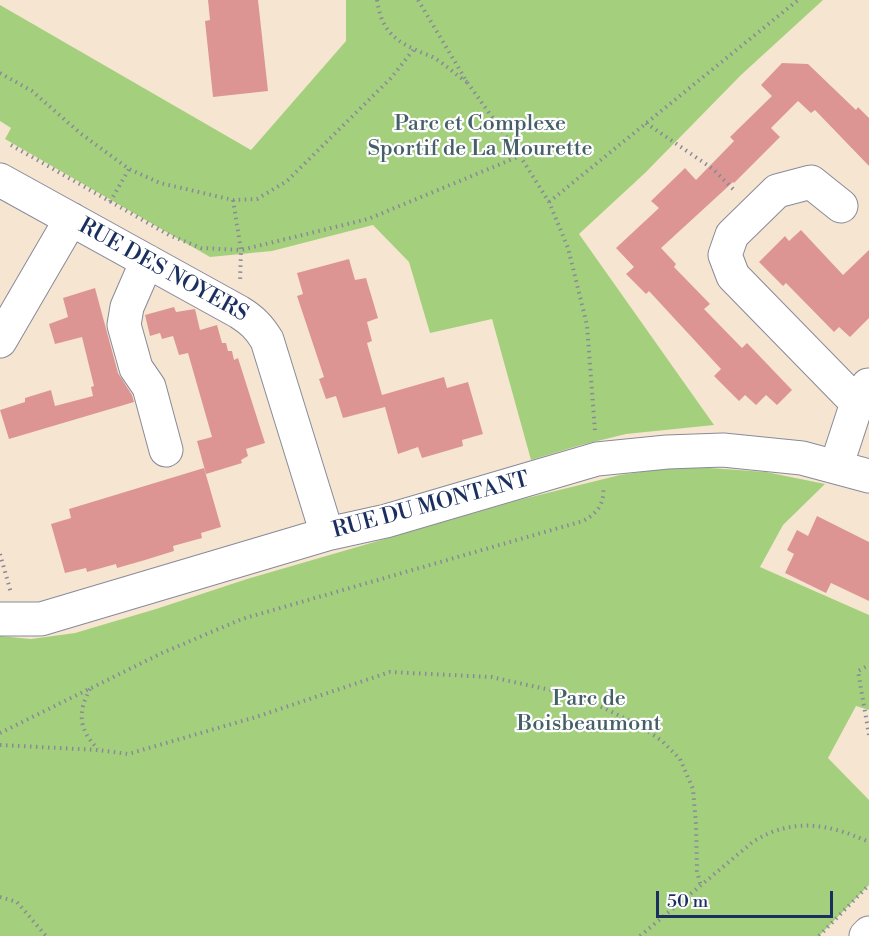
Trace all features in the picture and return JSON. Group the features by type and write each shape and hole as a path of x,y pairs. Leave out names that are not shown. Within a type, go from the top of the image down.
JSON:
{"street":[{"name":"RUE DES NOYERS","path":"0,180 239,312 260,328 267,340 327,534"},
{"path":"836,467 863,393 733,276 725,255 732,235 777,192 811,182 841,206"},
{"path":"0,341 83,226"},
{"path":"147,261 127,307 124,325 136,368 149,387 166,450"},
{"path":"127,307 145,349 151,355"},
{"name":"RUE DU MONTANT","path":"9,620 41,619 52,616 327,534 386,521 597,459 667,452 723,450 802,458 869,476"}],"path":[{"path":"376,0 380,17 389,33 400,42 435,58 467,82"},
{"path":"0,733 162,653 242,619 583,521 598,511 602,503 603,490 597,459 587,325 568,248 549,202 520,156 467,82 418,0"},
{"path":"549,202 798,0"},
{"path":"0,73 32,92 80,133 129,169 160,183 232,200 257,199 288,181 391,78 414,49"},
{"path":"646,123 713,169 756,211"},
{"path":"11,145 169,235 201,248 241,250 368,219 520,156"},
{"path":"83,226 110,202 129,169"},
{"path":"232,200 241,250 239,312"},
{"path":"0,554 9,620"},
{"path":"869,665 858,671 869,735"},
{"path":"0,745 98,750 128,754 256,717 390,672 491,677 564,693 604,708 642,727 663,741 680,759 693,789 697,871 701,887"},
{"path":"90,689 81,709 83,728 87,738 98,750"},
{"path":"640,936 754,841 768,833 800,825 822,826 869,842"},
{"path":"819,936 869,885"},
{"path":"0,897 17,902 46,936"}],"green space":[{"name":"Parc et Complexe Sportif de La Mourette","path":"346,0 823,0 741,75 645,173 579,234 714,425 626,434 531,460 492,319 430,333 409,262 373,225 272,251 210,257 5,139 11,128 0,121 0,5 251,150 346,41"},
{"name":"Parc de Boisbeaumont","path":"682,466 766,472 825,484 783,525 760,567 869,615 869,710 856,706 828,758 869,800 869,885 819,936 0,936 0,636 31,639 75,633 247,579 519,500 620,475"}],"building":[{"path":"208,0 258,0 268,91 213,97 205,21 210,20"},
{"path":"782,63 808,64 856,110 858,107 869,118 869,166 815,110 811,113 798,101 771,128 780,137 734,183 661,248 676,264 674,267 710,304 704,309 742,348 747,343 792,390 777,405 766,395 756,405 745,395 739,401 714,376 721,369 649,291 646,294 626,274 634,267 616,248 659,208 651,201 685,168 696,180 734,141 730,137 772,96 761,85"},
{"path":"801,230 843,275 869,250 869,318 850,337 839,327 834,332 786,283 783,286 759,262 785,236 789,241"},
{"path":"349,259 355,280 366,278 378,318 367,322 372,341 367,343 382,395 444,377 447,388 468,382 483,434 462,440 463,446 422,458 418,447 398,454 385,407 343,418 336,396 326,399 319,379 324,377 297,296 303,294 297,273"},
{"path":"95,288 118,373 134,402 9,439 0,410 25,402 25,398 51,390 55,406 93,396 91,387 94,386 82,337 55,344 49,324 68,317 63,298"},
{"path":"174,307 176,312 195,309 200,330 217,325 222,343 226,343 228,351 232,351 234,360 238,358 265,443 246,449 248,456 241,460 242,463 206,474 197,441 212,437 188,353 179,355 173,336 162,339 160,333 150,336 145,315"},
{"path":"204,468 221,527 201,533 202,538 173,546 174,551 145,560 117,568 116,564 87,572 86,568 65,573 51,524 71,518 69,509"},
{"path":"817,516 869,542 869,601 831,583 826,593 785,573 794,554 787,550 797,530 808,536"}]}
